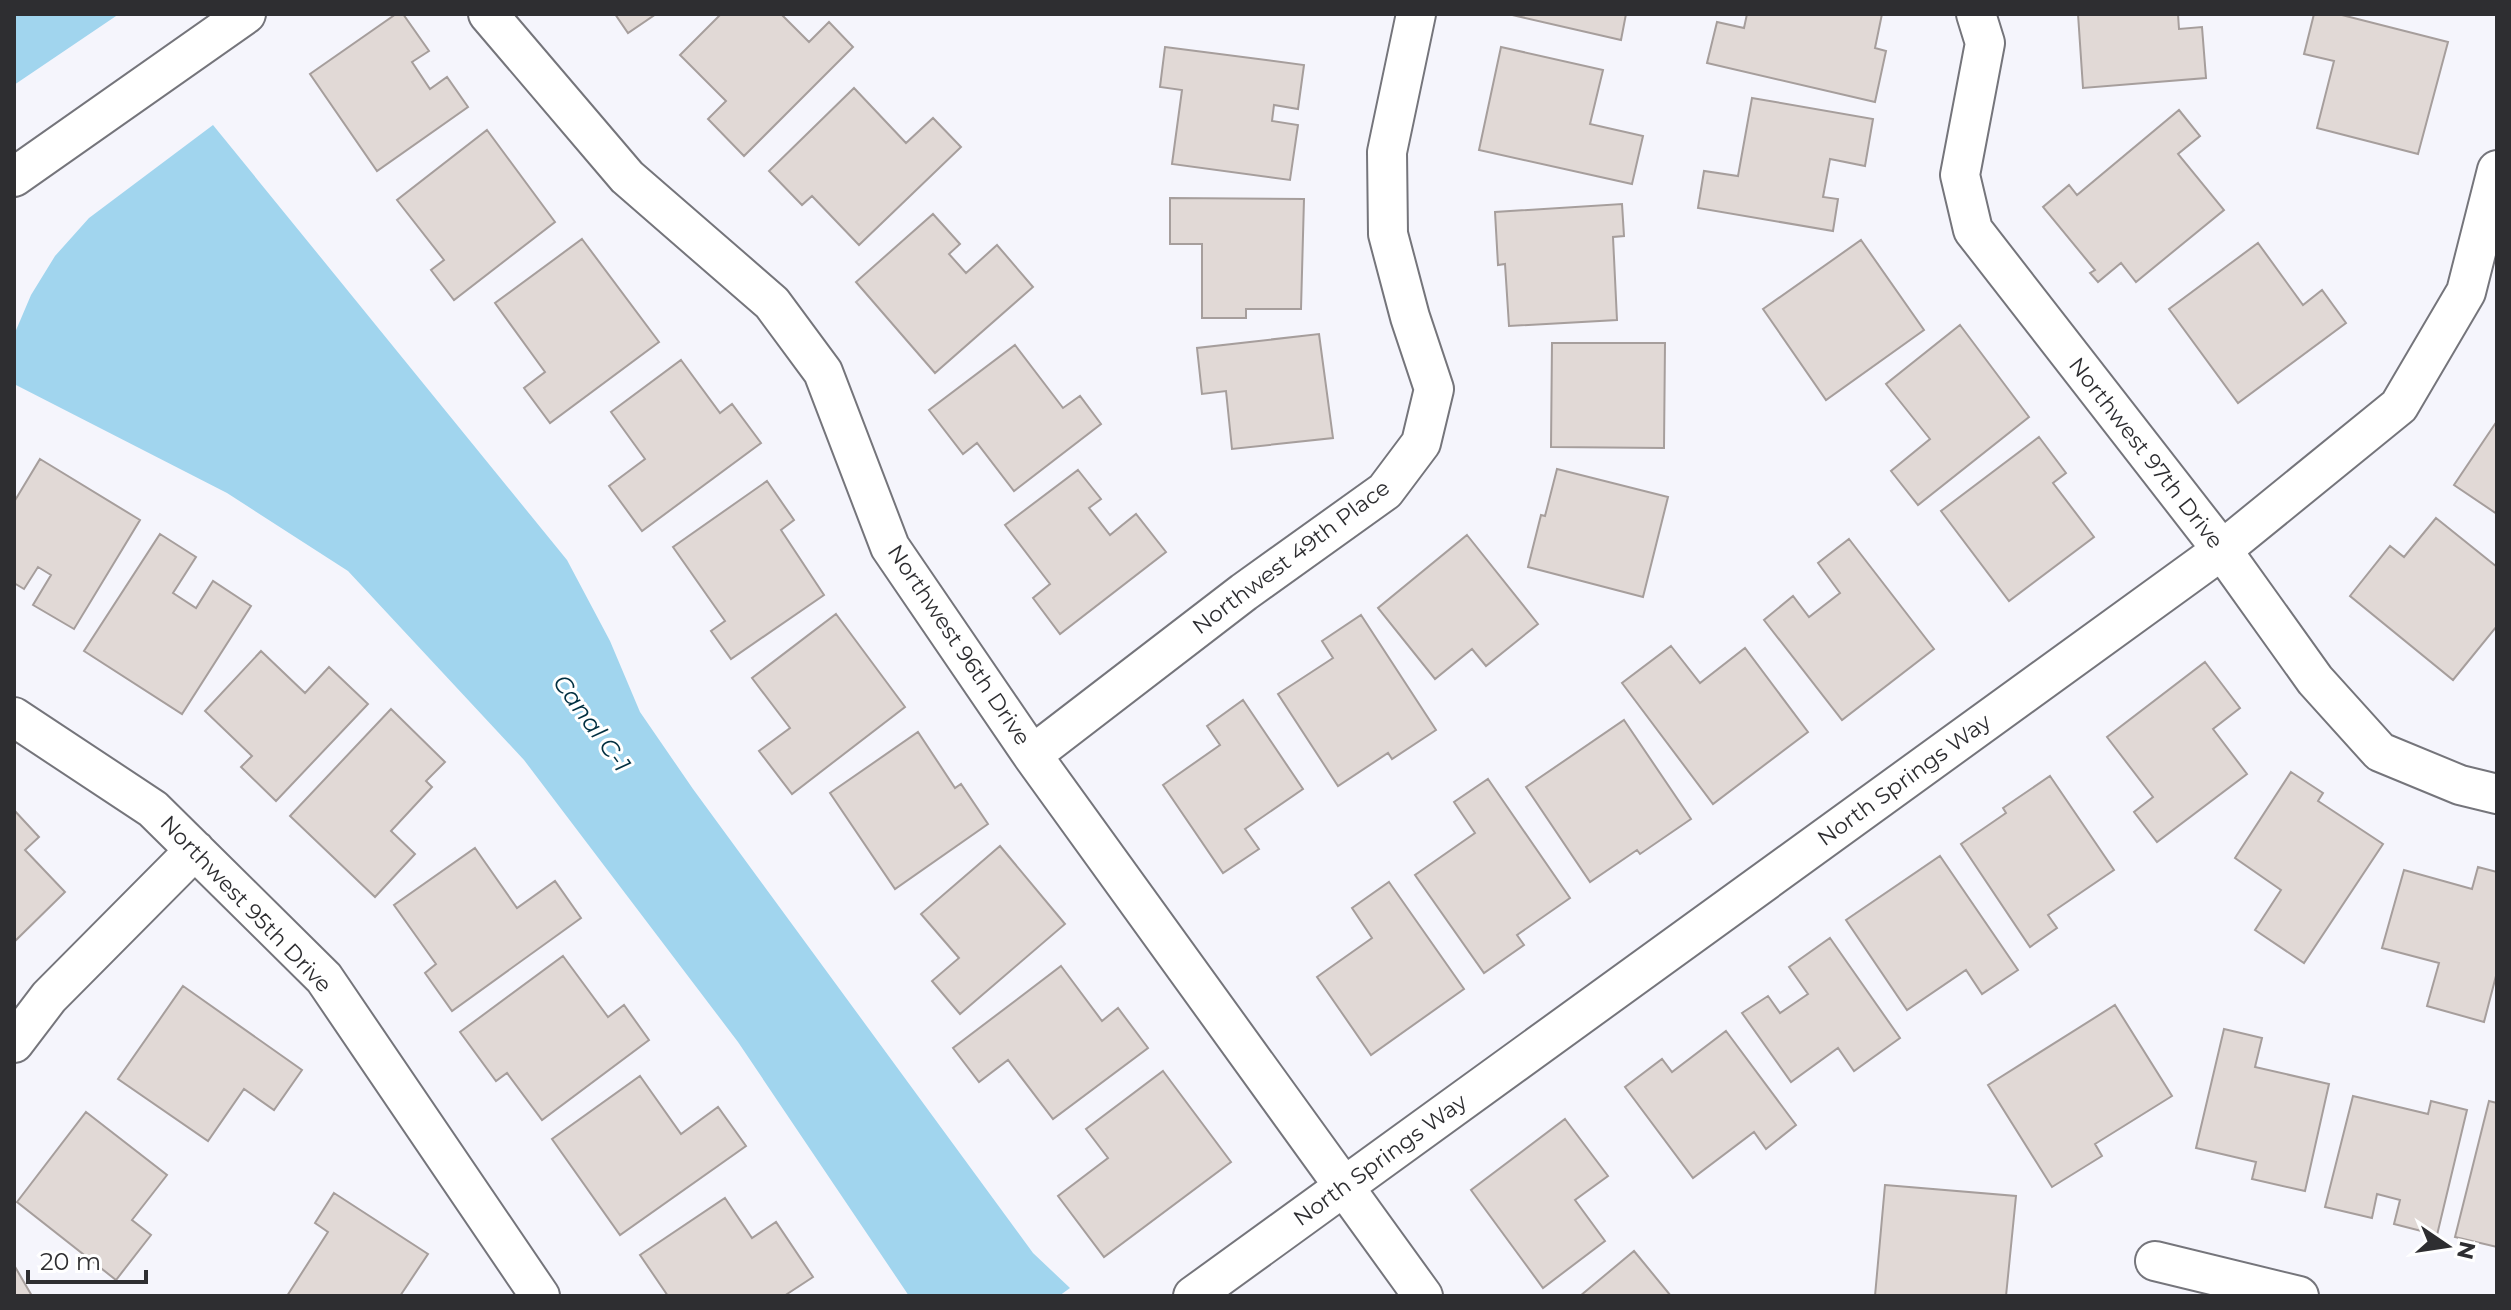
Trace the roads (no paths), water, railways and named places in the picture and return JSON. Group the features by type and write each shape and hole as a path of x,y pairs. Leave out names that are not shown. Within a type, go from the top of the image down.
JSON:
{"street":[{"path":"14,177 246,14"},
{"name":"Northwest 96th Drive","path":"488,14 627,177 772,303 823,372 890,547 1032,755 1423,1296"},
{"name":"Northwest 49th Place","path":"1032,755 1244,592 1385,491 1421,443 1434,389 1410,317 1388,234 1387,179 1387,152 1416,14"},
{"name":"Northwest 97th Drive","path":"1976,14 1985,43 1960,175 1973,230 2222,550 2315,680 2380,752 2460,785 2497,794"},
{"name":"North Springs Way","path":"1193,1296 2222,550 2399,406 2466,292 2497,170"},
{"name":"Northwest 95th Drive","path":"14,717 153,809 324,978 531,1292"},
{"path":"14,1043 49,997 195,850"},
{"path":"2155,1261 2299,1296"}],"water":[{"path":"14,14 119,14 14,85"},
{"name":"Canal C-1","path":"213,125 567,560 610,641 640,712 693,789 1033,1253 1070,1288 1059,1296 909,1296 738,1042 524,760 348,571 227,493 14,384 14,335 31,295 55,256 89,218"}]}
